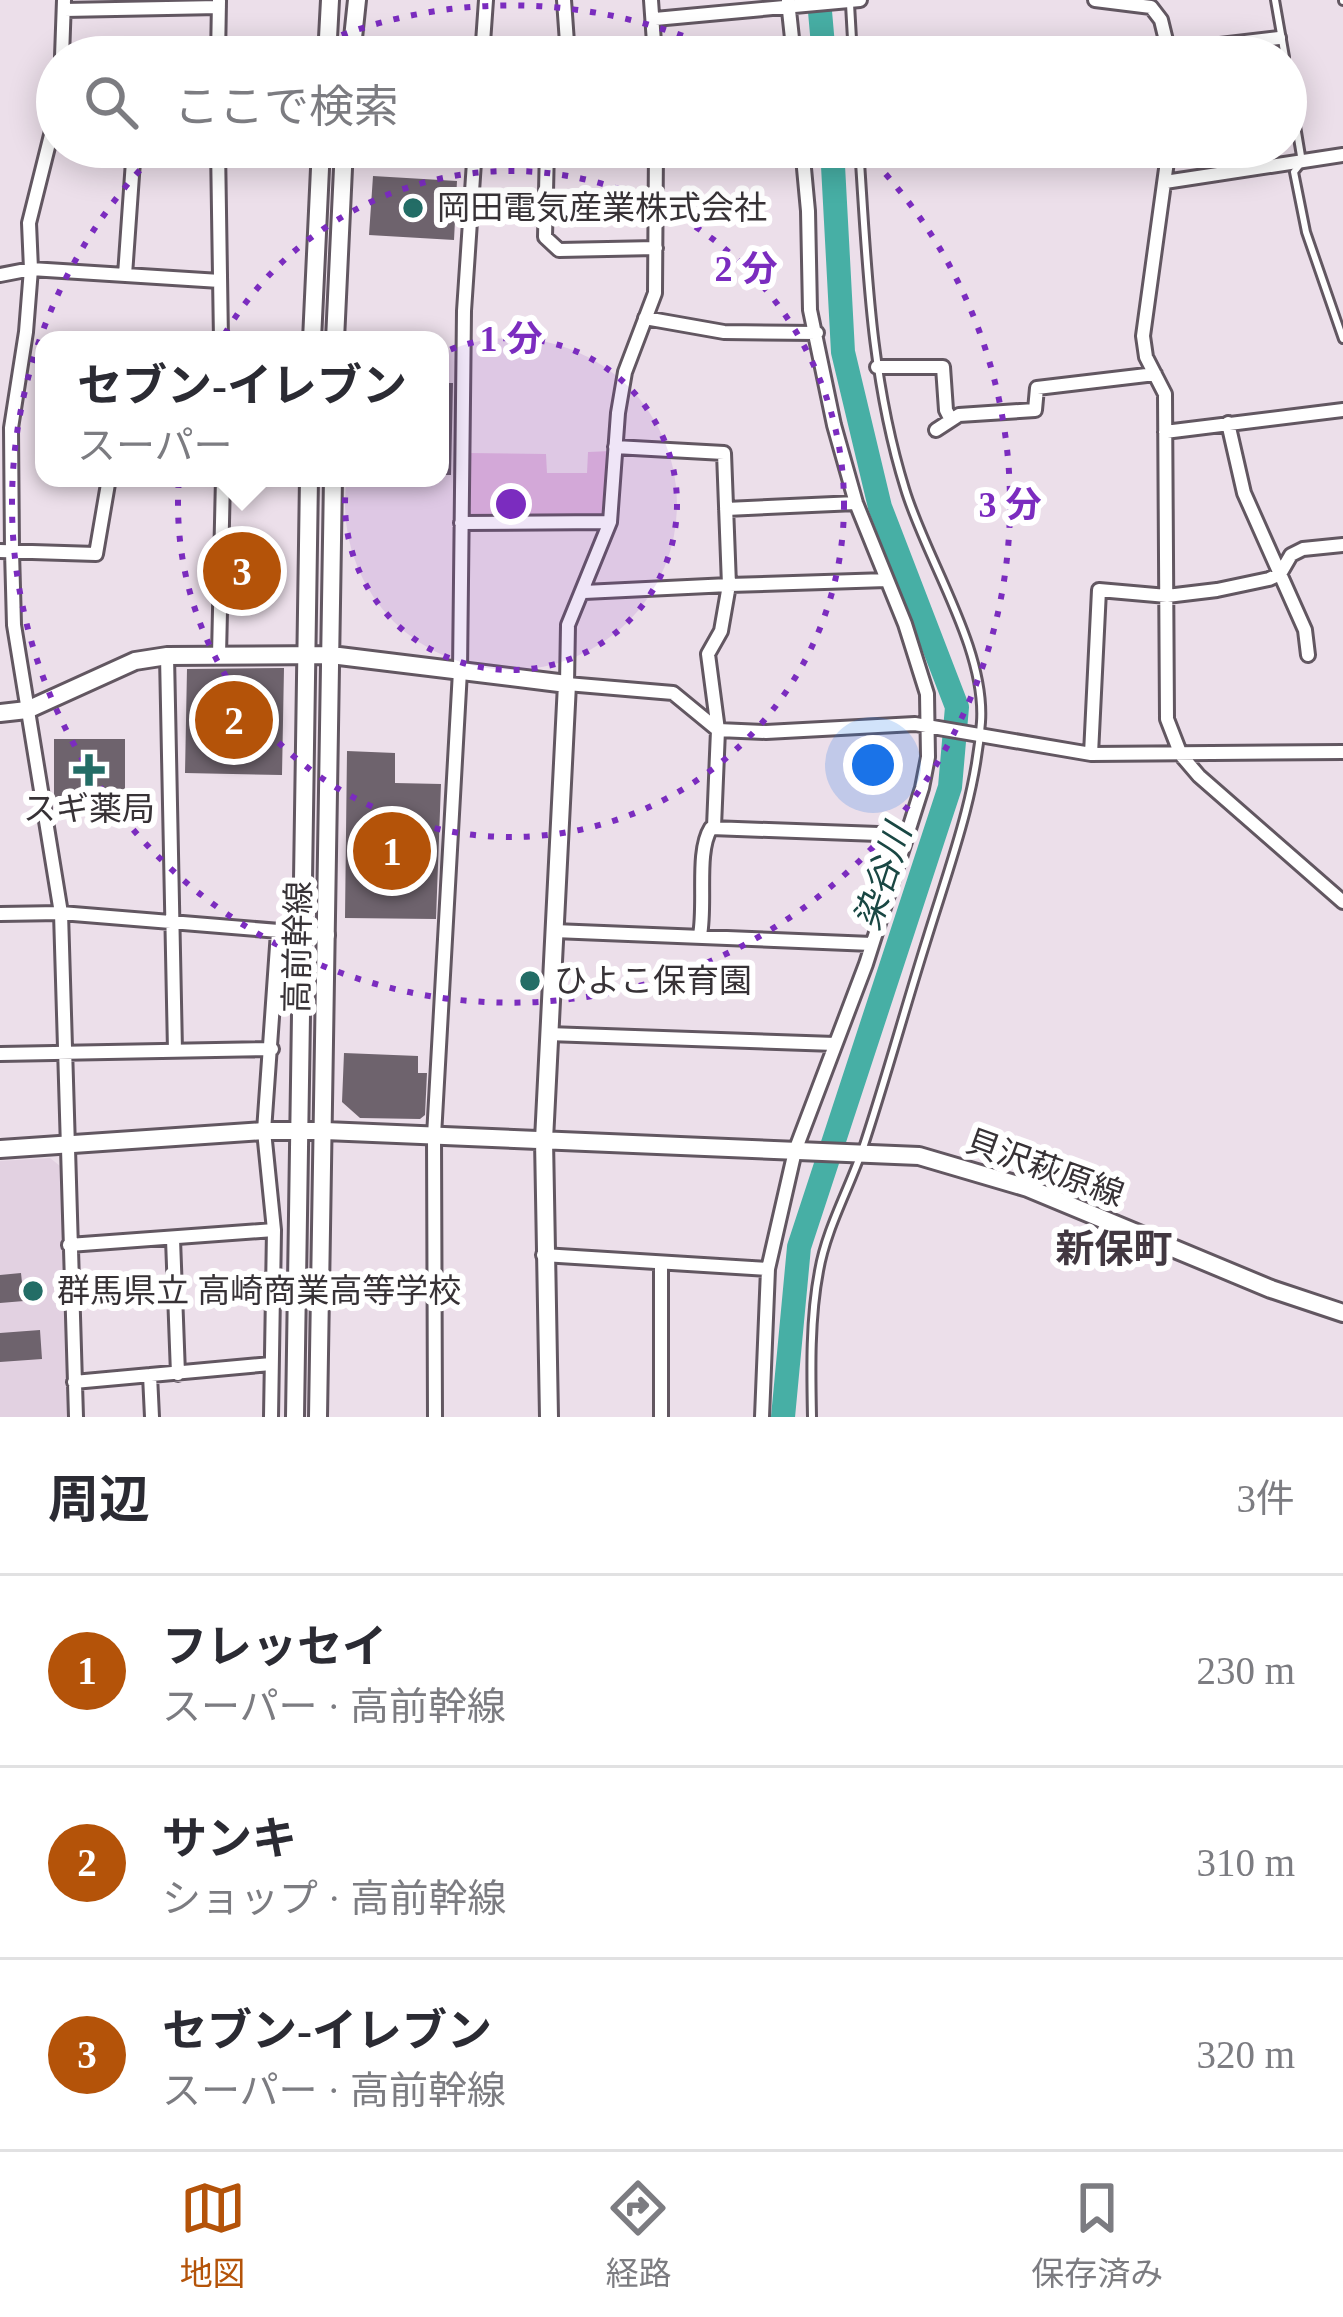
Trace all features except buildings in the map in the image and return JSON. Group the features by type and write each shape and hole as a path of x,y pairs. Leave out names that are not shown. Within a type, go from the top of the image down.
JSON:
{"street":[{"path":"328,36 330,0"},
{"path":"353,36 357,0"},
{"path":"483,36 486,0"},
{"path":"565,0 567,36"},
{"path":"651,0 655,36"},
{"path":"655,19 860,0"},
{"path":"1095,0 1145,2 1161,20 1165,36"},
{"path":"63,36 64,5 219,4 218,36"},
{"path":"791,4 793,36"},
{"path":"1307,161 1343,155"},
{"path":"43,168 29,224 31,269 6,428 6,551 61,913 76,1417"},
{"path":"125,274 133,168"},
{"path":"218,168 221,331"},
{"path":"312,331 320,168"},
{"path":"334,331 343,168"},
{"path":"435,1417 434,1136 460,671 464,311 473,168"},
{"path":"547,168 545,237 559,250 656,248"},
{"path":"549,1417 544,1140 568,625 610,522 626,372 655,292 656,168"},
{"path":"762,1417 768,1269 798,1151 872,944 928,757 927,694 856,503 834,425 810,310 804,168"},
{"path":"1167,168 1143,336 1146,357 1165,394 1166,719 1181,755 1199,776 1343,902"},
{"path":"1165,182 1261,168"},
{"path":"0,275 31,269 220,281"},
{"path":"645,318 724,332 817,333"},
{"path":"877,367 943,367 951,420"},
{"path":"936,430 959,415 1035,410 1036,388 1155,374"},
{"path":"1165,432 1343,410"},
{"path":"1228,423 1244,493 1306,631 1308,655"},
{"path":"616,447 724,453 729,586 721,632 708,654 718,730 714,827 704,839 701,854 705,893 700,935"},
{"path":"6,551 96,554 107,487"},
{"path":"219,656 223,487"},
{"name":"高前幹線","path":"295,1417 309,487"},
{"name":"高前幹線","path":"318,1417 333,487"},
{"path":"726,509 856,503"},
{"path":"461,523 610,522"},
{"path":"1280,574 1282,564 1303,549 1343,544"},
{"path":"1090,754 1100,590 1164,595 1216,590 1280,574"},
{"path":"584,592 887,580"},
{"path":"0,651 20,651"},
{"path":"167,656 176,1051"},
{"path":"0,713 27,710 135,661 167,656 331,656 673,693 718,730 925,726 1090,754 1343,752"},
{"path":"714,827 906,835"},
{"path":"0,914 61,913 328,935"},
{"path":"554,931 872,944"},
{"path":"272,1417 274,1230 264,1131 278,932"},
{"path":"548,1034 835,1044"},
{"path":"0,1054 272,1049"},
{"name":"貝沢萩原線","path":"0,1149 325,1131 919,1156 1028,1187 1271,1289 1343,1313"},
{"path":"69,1245 274,1230"},
{"path":"173,1238 178,1374"},
{"path":"543,1255 768,1269"},
{"path":"661,1264 661,1417"},
{"path":"74,1382 272,1364"},
{"path":"149,1376 152,1417"}],"lane":[{"path":"1275,0 1279,36"},
{"path":"848,1 852,36"},
{"path":"812,1417 818,1272 956,846 975,772 982,714 953,602 931,560 904,488 877,367 865,280 860,168"},
{"path":"1297,168 1294,172 1306,232 1343,339"}],"shaded area":[{"path":"611,451 606,516 474,516 468,512 468,453 546,454 547,473 587,473 588,452"},
{"name":"群馬県立 高崎商業高等学校","path":"50,1158 60,1166 71,1417 0,1417 0,1161"}],"waterway":[{"name":"染谷川","path":"819,0 822,36"},
{"name":"染谷川","path":"783,1417 799,1247 950,787 957,707 880,507 843,352 833,168"}],"place":[{"name":"岡田電気産業株式会社","path":"413,208"},
{"name":"セブン-イレブン","path":"242,571"},
{"name":"サンキ","path":"234,720"},
{"name":"スギ薬局","path":"89,770"},
{"name":"フレッセイ","path":"392,851"},
{"name":"ひよこ保育園","path":"530,981"},
{"name":"群馬県立 高崎商業高等学校","path":"33,1291"}],"district":[{"name":"新保町","path":"1114,1248"}]}
